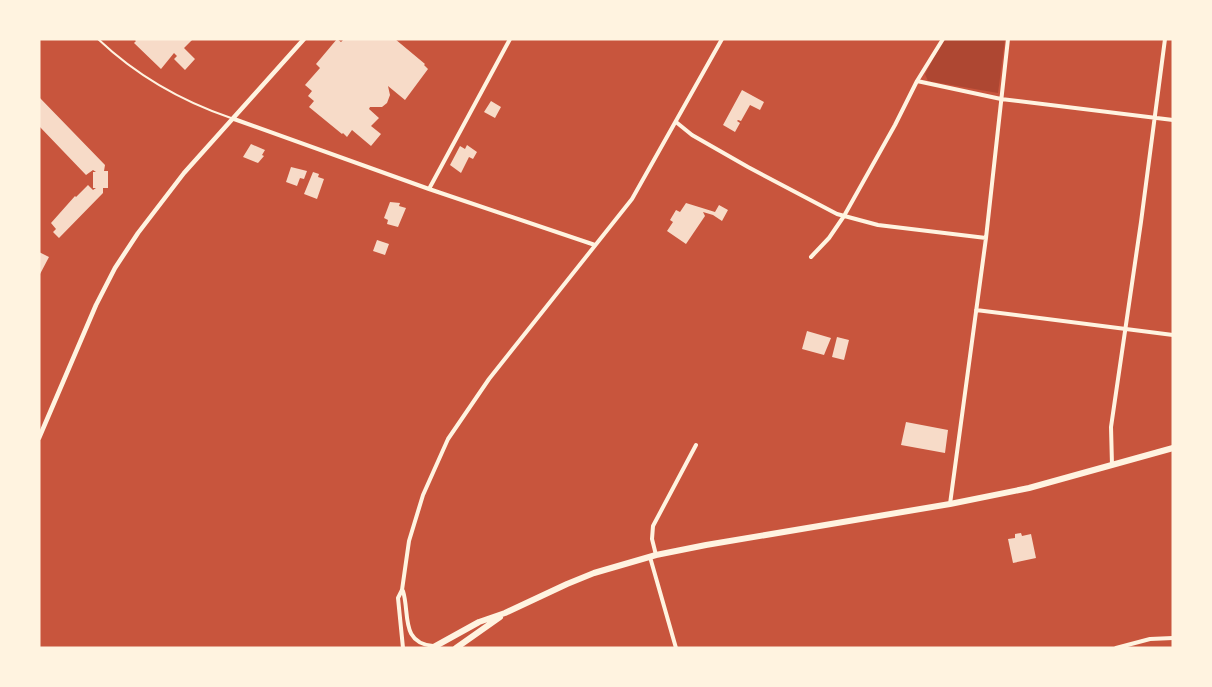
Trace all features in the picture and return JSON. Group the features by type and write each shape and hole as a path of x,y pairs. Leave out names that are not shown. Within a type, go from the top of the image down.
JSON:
{"main road":[{"path":"433,647 479,622 506,613 576,580 653,556 706,544 950,504 1029,488 1173,448"},
{"path":"456,648 506,613"}],"street":[{"path":"39,438 94,311 115,268 138,233 184,172 234,119 303,39"},
{"path":"429,189 510,39"},
{"path":"403,648 398,598 402,590 406,559 423,495 448,440 489,379 632,199 722,39"},
{"path":"811,257 824,245 844,216 917,81 943,39"},
{"path":"950,504 986,238 1008,39"},
{"path":"1112,466 1111,427 1165,39"},
{"path":"917,81 1001,99 1173,120"},
{"path":"234,119 429,189 596,245"},
{"path":"676,122 692,135 748,167 809,201 844,216 878,225 986,238"},
{"path":"976,310 1173,335"},
{"path":"676,648 653,556 653,526 696,446"},
{"path":"402,590 408,629 423,645 433,647"},
{"path":"1116,648 1150,639 1173,638"}],"lane":[{"path":"98,39 126,64 150,80 209,110 234,119"}],"shaded area":[{"path":"944,39 1005,39 998,93 928,81 925,74"}],"building":[{"path":"134,39 193,39 184,48 195,59 185,70 174,59 177,56 174,53 161,69 134,43 136,41"},
{"path":"337,39 341,42 344,39 395,39 428,69 405,100 388,86 390,95 387,103 382,107 370,107 369,109 379,118 371,126 381,134 371,146 352,130 347,137 342,134 309,107 314,101 308,96 312,91 305,85 320,68 316,64"},
{"path":"742,90 764,102 760,110 750,105 741,121 737,121 740,123 735,132 723,125"},
{"path":"39,97 105,165 104,171 108,171 108,188 103,188 103,193 59,238 53,232 56,229 51,223 88,185 93,190 96,188 93,188 93,172 96,172 93,170 86,175 39,126"},
{"path":"491,101 501,107 495,118 484,112"},
{"path":"251,144 265,150 262,155 264,156 258,163 243,157"},
{"path":"467,145 477,152 473,159 469,157 461,173 450,165 460,146 465,149"},
{"path":"291,167 307,171 304,179 300,178 297,186 286,182"},
{"path":"313,172 324,179 317,199 304,194"},
{"path":"390,202 400,203 399,206 406,208 398,227 387,224 388,220 384,218"},
{"path":"686,203 715,212 719,205 728,210 722,221 703,212 705,216 686,244 667,231 673,222 670,220 676,210 680,212"},
{"path":"377,240 389,244 385,255 373,251"},
{"path":"39,252 49,257 39,276"},
{"path":"807,331 831,338 824,355 802,349"},
{"path":"837,337 849,340 844,360 832,357"},
{"path":"906,422 948,430 945,453 901,445"},
{"path":"1021,533 1022,536 1031,534 1036,558 1013,563 1008,539 1015,538 1015,534"}]}
